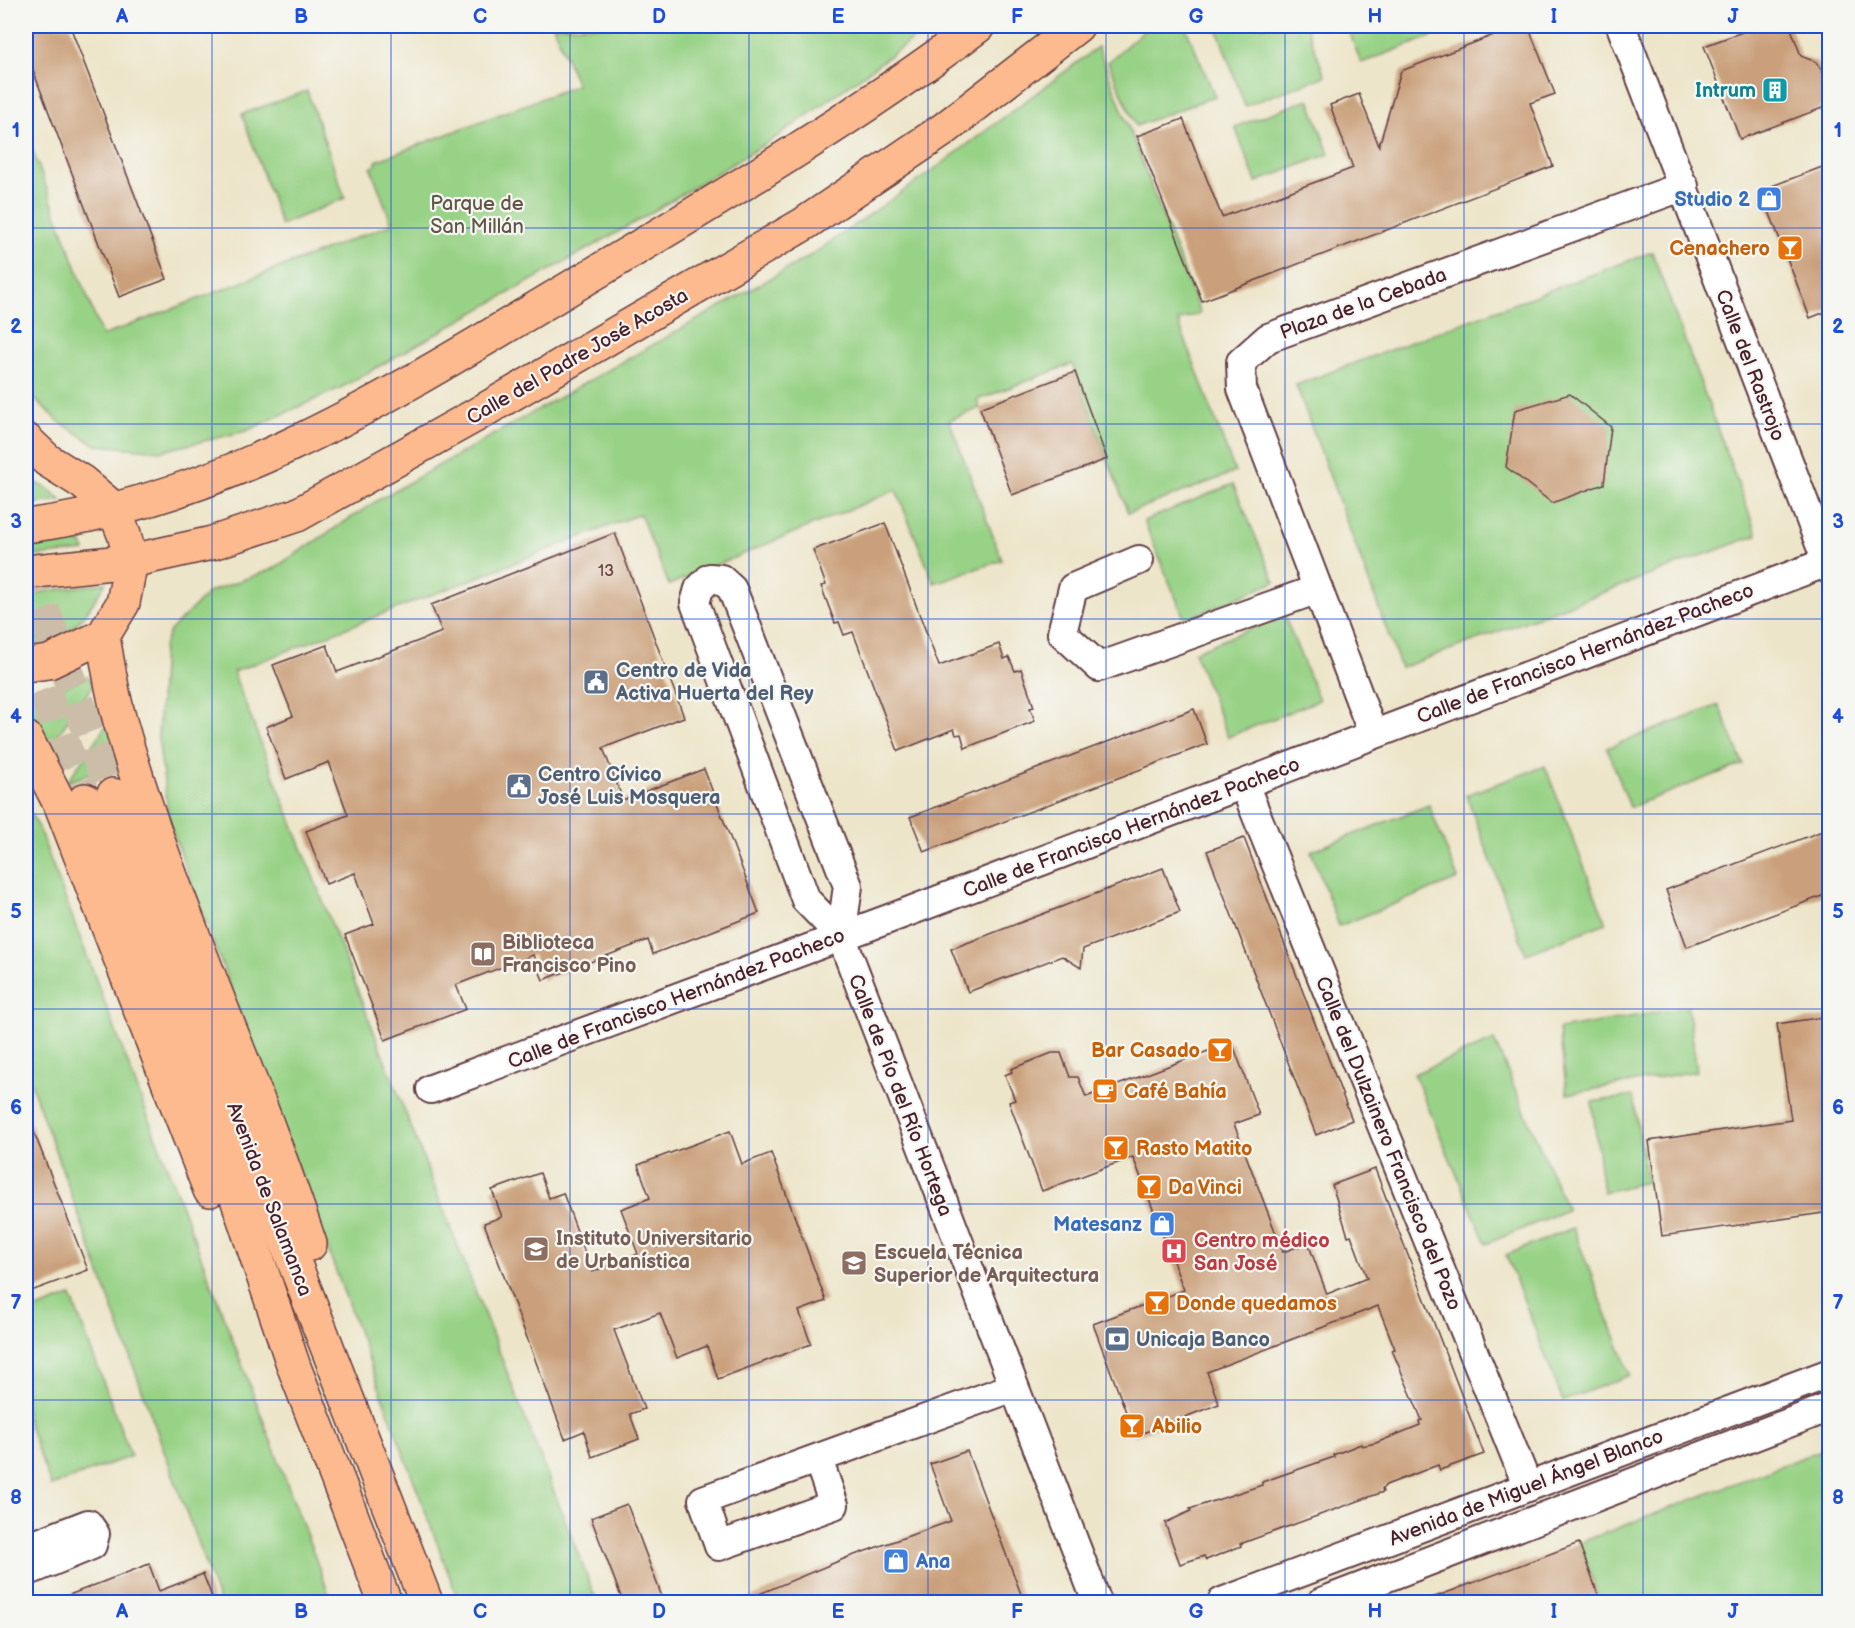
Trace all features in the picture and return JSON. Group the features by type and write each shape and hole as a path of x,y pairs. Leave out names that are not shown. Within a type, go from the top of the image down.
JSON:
{"highway":[{"path":"26,526 69,521 114,509 207,481 294,446 403,387 778,164 900,84 978,26"},
{"name":"Calle del Padre José Acosta","path":"26,572 131,561 212,543 297,515 476,415 804,224 943,130 1077,26"},
{"path":"26,665 49,662 103,636 123,603 131,561 114,509 82,482 33,452"},
{"path":"103,636 119,720 153,824 287,1177 316,1263 329,1352"},
{"path":"26,738 62,808 260,1316 294,1367"},
{"name":"Avenida de Salamanca","path":"385,1602 294,1367 99,797 329,1352 426,1602"}],"street":[{"name":"Calle del Rastrojo","path":"1621,26 1829,564"},
{"name":"Plaza de la Cebada","path":"1373,734 1242,389 1241,362 1268,338 1684,186"},
{"path":"1139,560 1073,588 1062,633 1099,667 1318,590"},
{"name":"Calle de Francisco Hernández Pacheco","path":"431,1089 1829,564"},
{"name":"Calle de Pío del Río Hortega","path":"841,936 848,886 732,589 721,579 710,578 699,589 695,603 806,900 841,936 1097,1602"},
{"name":"Calle del Dulzainero Francisco del Pozo","path":"1250,799 1528,1487"},
{"name":"Avenida de Miguel Ángel Blanco","path":"1222,1602 1830,1372"},
{"path":"818,1459 1014,1387"},
{"name":"Avenida de Miguel Ángel Blanco","path":"1322,1602 1830,1407"},
{"path":"26,1548 88,1524 95,1534 92,1545 26,1572"}],"green space":[{"name":"Parque de San Millán","path":"553,26 931,26 780,135 639,220 342,387 246,431 162,451 96,445 58,421 26,391 26,133 102,336 392,224 371,168 377,164 376,161 577,85"},
{"path":"1149,26 1185,26 1215,96 1136,126 1108,62"},
{"path":"1216,26 1306,26 1325,76 1245,106"},
{"path":"1347,26 1438,26 1441,33 1361,63"},
{"path":"1098,47 1200,313 1178,321 1235,472 1128,513 1072,364 977,400 980,408 949,420 1002,560 934,583 896,490 669,585 640,514 233,672 597,1602 459,1602 170,825 158,738 163,648 170,631 209,592 273,569 378,500 810,256 932,171"},
{"path":"307,91 345,198 281,225 242,114"},
{"path":"1309,99 1329,154 1256,182 1235,127"},
{"path":"1652,252 1757,535 1401,668 1296,385"},
{"path":"26,478 47,488 61,500 26,505"},
{"path":"1233,484 1275,582 1185,620 1144,521"},
{"path":"59,539 82,544 85,551 26,557 26,544"},
{"path":"105,583 90,608 66,633 26,647 26,594"},
{"path":"1284,615 1319,700 1228,737 1194,652"},
{"path":"88,676 93,686 47,750 26,720 26,697 57,690"},
{"path":"1719,705 1743,764 1630,807 1607,748"},
{"path":"107,724 122,763 67,782"},
{"path":"1545,766 1606,923 1526,954 1466,795"},
{"path":"1429,805 1458,879 1339,926 1311,851"},
{"path":"26,806 37,824 332,1602 219,1602 26,1070"},
{"path":"1688,1007 1697,1071 1567,1094 1559,1029"},
{"path":"1494,1040 1567,1210 1486,1244 1414,1074"},
{"path":"1633,1096 1647,1182 1603,1192 1592,1102"},
{"path":"1573,1228 1630,1375 1563,1401 1506,1255"},
{"path":"71,1296 131,1456 51,1486 26,1417 26,1313"},
{"path":"1829,1447 1829,1602 1601,1602 1579,1543"}],"building":[{"path":"26,26 70,26 167,279 119,297 26,52"},
{"path":"1517,26 1528,26 1555,94 1530,103 1553,166 1202,301 1137,136 1183,119 1222,217 1353,168 1330,105 1359,94 1379,146 1401,71"},
{"name":"Intrum","path":"1759,26 1790,26 1801,56 1816,62 1825,75 1830,77 1830,105 1740,139 1704,46"},
{"path":"1822,167 1823,170 1830,168 1830,310 1810,318 1762,193 1773,189 1772,186"},
{"path":"1075,372 1107,459 1012,495 980,408"},
{"path":"1570,394 1611,427 1604,484 1552,503 1506,467 1515,410"},
{"path":"885,523 939,666 999,644 1004,659 1009,657 1015,671 1021,669 1034,707 1030,708 1035,721 965,748 961,734 956,735 954,729 898,751 853,632 844,635 839,622 835,623 821,586 826,585 813,550"},
{"name":"Centro Cívico José Luis Mosquera","path":"615,533 684,717 603,748 623,800 704,769 759,913 653,954 648,940 543,980 533,955 456,985 466,1009 385,1040 345,935 374,924 355,873 326,884 306,831 348,815 329,762 286,779 266,727 293,716 273,665 327,645 337,672 442,632 431,605"},
{"path":"1194,709 1207,744 924,852 910,817"},
{"path":"1830,828 1830,893 1687,947 1666,890"},
{"path":"1244,838 1352,1120 1316,1135 1207,851"},
{"path":"1163,868 1180,912 1083,949 1081,968 1062,956 968,992 951,949"},
{"path":"1830,1016 1830,1212 1662,1236 1649,1141 1791,1120 1777,1024"},
{"path":"1232,1042 1259,1115 1234,1124 1283,1252 1308,1243 1327,1294 1367,1278 1351,1235 1348,1236 1332,1185 1375,1169 1484,1454 1440,1470 1438,1465 1386,1485 1382,1489 1383,1492 1240,1544 1241,1546 1206,1560 1204,1556 1180,1564 1165,1523 1191,1511 1190,1509 1262,1485 1262,1482 1334,1457 1333,1455 1361,1444 1362,1446 1376,1443 1420,1425 1419,1421 1422,1420 1392,1350 1395,1349 1378,1306 1207,1372 1219,1404 1135,1436 1093,1324 1184,1290 1133,1157 1042,1191 1009,1102 1015,1100 1005,1075 1012,1072 1011,1069 1052,1053 1061,1053 1070,1077 1078,1077 1086,1097"},
{"path":"26,1112 88,1270 26,1293"},
{"path":"730,1131 742,1164 771,1153 826,1301 799,1311 811,1344 718,1379 707,1346 677,1358 660,1313 614,1330 644,1409 630,1414 639,1439 592,1457 584,1431 565,1439 536,1362 484,1223 502,1217 492,1190 540,1173 549,1198 563,1193 592,1272 638,1254 621,1209 650,1198 638,1165"},
{"path":"967,1451 1024,1602 740,1602 846,1558 951,1521 930,1464"},
{"path":"627,1504 664,1602 623,1602 591,1518"},
{"path":"1579,1543 1601,1602 1427,1602 1427,1600"},
{"path":"149,1564 159,1591 203,1574 214,1602 51,1602"}],"tunnel":[{"path":"26,564 113,795"},
{"path":"26,644 85,800"}],"place":[{"name":"Intrum","path":"1775,90"},
{"name":"Studio 2","path":"1769,199"},
{"name":"Cenachero","path":"1790,248"},
{"name":"Centro de Vida Activa Huerta del Rey","path":"596,682"},
{"name":"Centro Cívico José Luis Mosquera","path":"519,786"},
{"name":"Biblioteca Francisco Pino","path":"483,954"},
{"name":"Bar Casado","path":"1220,1050"},
{"name":"Café Bahía","path":"1105,1091"},
{"name":"Rasto Matito","path":"1116,1148"},
{"name":"Da Vinci","path":"1149,1187"},
{"name":"Matesanz","path":"1162,1224"},
{"name":"Instituto Universitario de Urbanística","path":"536,1249"},
{"name":"Centro médico San José","path":"1174,1251"},
{"name":"Escuela Técnica Superior de Arquitectura","path":"854,1263"},
{"name":"Donde quedamos","path":"1157,1303"},
{"name":"Unicaja Banco","path":"1117,1339"},
{"name":"Abilio","path":"1132,1426"},
{"name":"Ana","path":"896,1561"}]}
